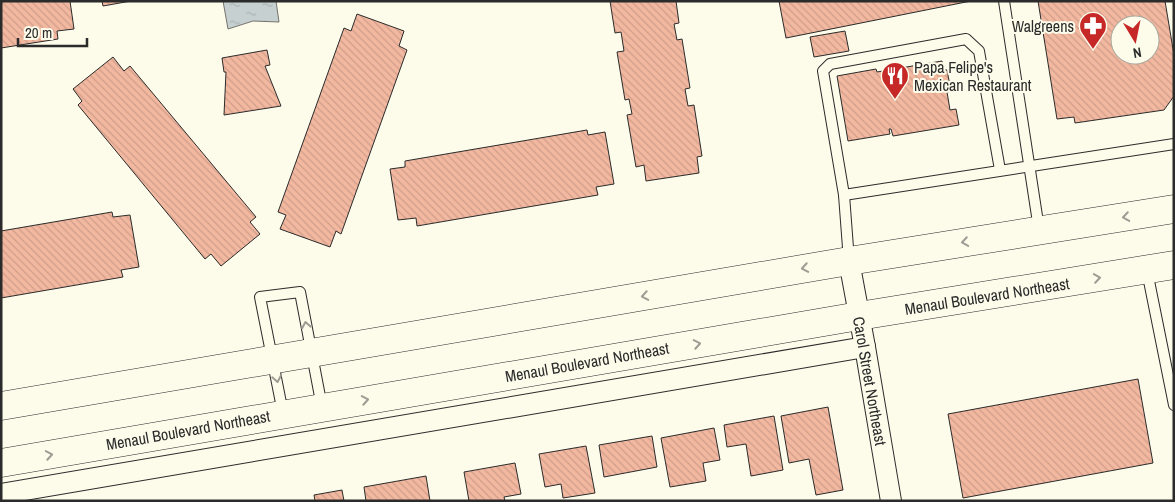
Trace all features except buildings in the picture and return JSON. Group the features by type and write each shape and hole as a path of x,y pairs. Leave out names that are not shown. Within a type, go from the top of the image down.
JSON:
{"main road":[{"path":"1,406 848,261 1174,209"},
{"name":"Menaul Boulevard Northeast","path":"1,463 859,316 1174,265"}],"street":[{"name":"Carol Street Northeast","path":"848,261 865,347 891,501"},
{"path":"1,494 865,347"}],"lane":[{"path":"1004,1 1039,230"},
{"path":"848,261 844,194 823,71 830,64 966,39 979,51 1000,170"},
{"path":"844,194 1174,144"},
{"path":"1147,270 1174,405"},
{"path":"283,414 260,297 300,292 322,407"}],"water":[{"path":"223,1 276,1 279,22 253,21 228,29"}],"place":[{"name":"Walgreens","path":"1093,50"},
{"name":"Papa Felipe's Mexican Restaurant","path":"895,100"}]}
